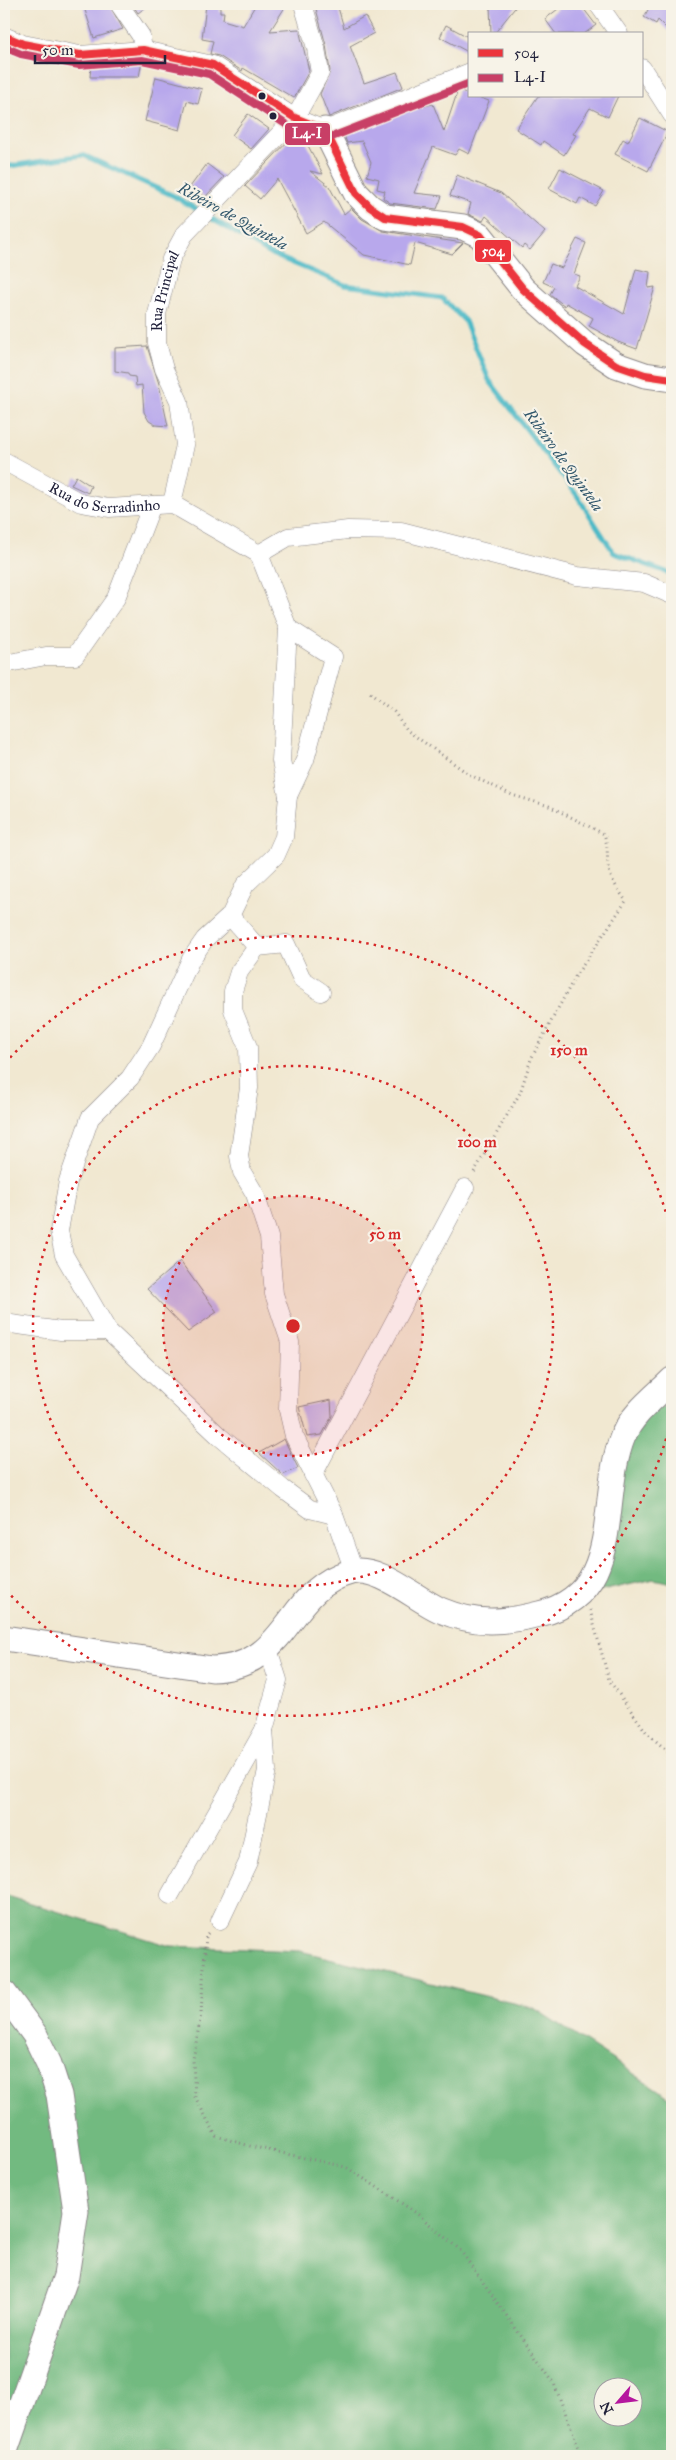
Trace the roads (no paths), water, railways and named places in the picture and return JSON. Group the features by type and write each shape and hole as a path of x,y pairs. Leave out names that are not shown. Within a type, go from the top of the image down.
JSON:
{"street":[{"path":"119,4 141,36 143,50"},
{"name":"Rua Principal","path":"172,504 185,445 178,401 164,369 157,343 157,314 171,259 184,235 295,118 320,73 316,48 303,4"},
{"path":"598,4 616,31"},
{"path":"4,36 23,44 80,55 143,50 213,65 295,118 325,130 356,193 370,207 385,217 463,227 480,235 522,289 585,344 616,365 645,375 672,379"},
{"path":"644,71 672,114"},
{"path":"325,130 468,73"},
{"name":"Rua do Serradinho","path":"4,461 81,503 108,508 172,504 259,554"},
{"path":"4,664 46,656 75,656 116,598 152,506"},
{"path":"334,1514 310,1509 282,1489 219,1436 108,1331 64,1255 59,1232 68,1181 90,1118 130,1078 151,1046 191,959 205,939 230,916 245,885 276,855 284,837 288,796 281,761 288,628 259,554 288,537 348,530 401,532 577,576 644,583 672,595"},
{"path":"288,628 333,658 305,760 288,796"},
{"path":"230,916 257,947"},
{"path":"321,992 302,979 286,944 257,947 239,972 233,990 233,1010 248,1047 249,1088 239,1156 242,1172 255,1194 268,1237 274,1294 290,1342 288,1410 294,1436 334,1514 354,1571"},
{"path":"314,1475 465,1188"},
{"path":"4,1323 61,1332 108,1331"},
{"path":"4,1638 212,1669 232,1668 249,1662 268,1649 316,1589 332,1577 354,1571 374,1573 439,1610 472,1620 504,1622 551,1611 585,1589 603,1555 615,1464 623,1436 637,1414 672,1380"},
{"path":"170,1895 264,1730 278,1680 268,1649"},
{"path":"220,1921 248,1862 267,1770 264,1730"},
{"path":"4,1992 35,2035 49,2064 59,2095 76,2211 66,2276 4,2454"}],"waterway":[{"name":"Ribeiro de Quintela","path":"4,167 83,155 174,196 271,254 345,285 442,298 465,321 489,380 576,494 614,553 672,574"}]}
